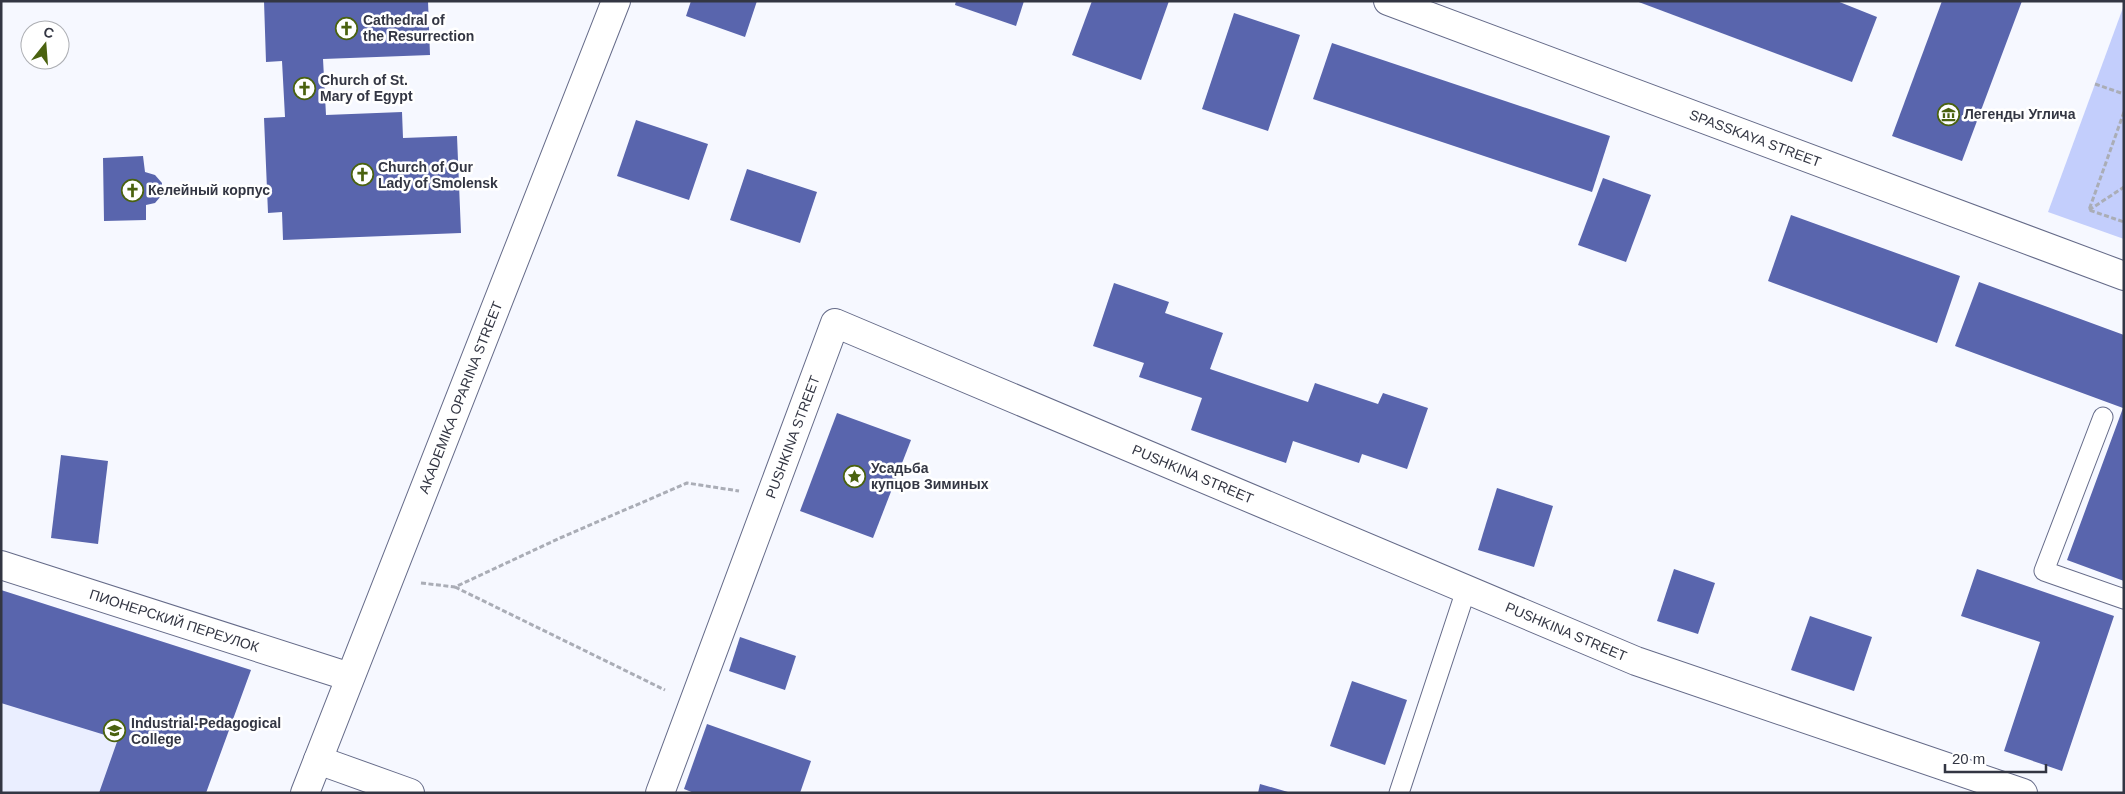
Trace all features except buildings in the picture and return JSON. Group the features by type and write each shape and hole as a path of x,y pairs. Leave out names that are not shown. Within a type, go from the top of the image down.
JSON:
{"street":[{"name":"AKADEMIKA OPARINA STREET","path":"305,793 616,1"},
{"name":"SPASSKAYA STREET","path":"1388,1 2124,276"},
{"name":"PUSHKINA STREET","path":"660,793 835,323 1636,661 2024,793"},
{"name":"ПИОНЕРСКИЙ ПЕРЕУЛОК","path":"1,565 350,677"},
{"path":"318,760 410,793"}],"lane":[{"path":"2103,417 2044,571 2124,599"},
{"path":"1400,793 1466,590"}],"path":[{"path":"2095,84 2124,94"},
{"path":"2089,210 2124,112"},
{"path":"2089,210 2124,187"},
{"path":"2089,210 2124,222"},
{"path":"455,587 560,538 687,483 771,495"},
{"path":"388,579 455,587 694,704"}],"shaded area":[{"path":"2124,5 2124,239 2048,212"},
{"name":"Industrial-Pedagogical College","path":"1,590 251,670 206,793 1,793"}],"place":[{"name":"Cathedral of the Resurrection","path":"347,28"},
{"name":"Church of St. Mary of Egypt","path":"304,88"},
{"name":"Легенды Углича","path":"1948,114"},
{"name":"Church of Our Lady of Smolensk","path":"362,175"},
{"name":"Келейный корпус","path":"132,190"},
{"name":"Усадьба купцов Зиминых","path":"855,476"},
{"name":"Industrial-Pedagogical College","path":"115,731"}]}
